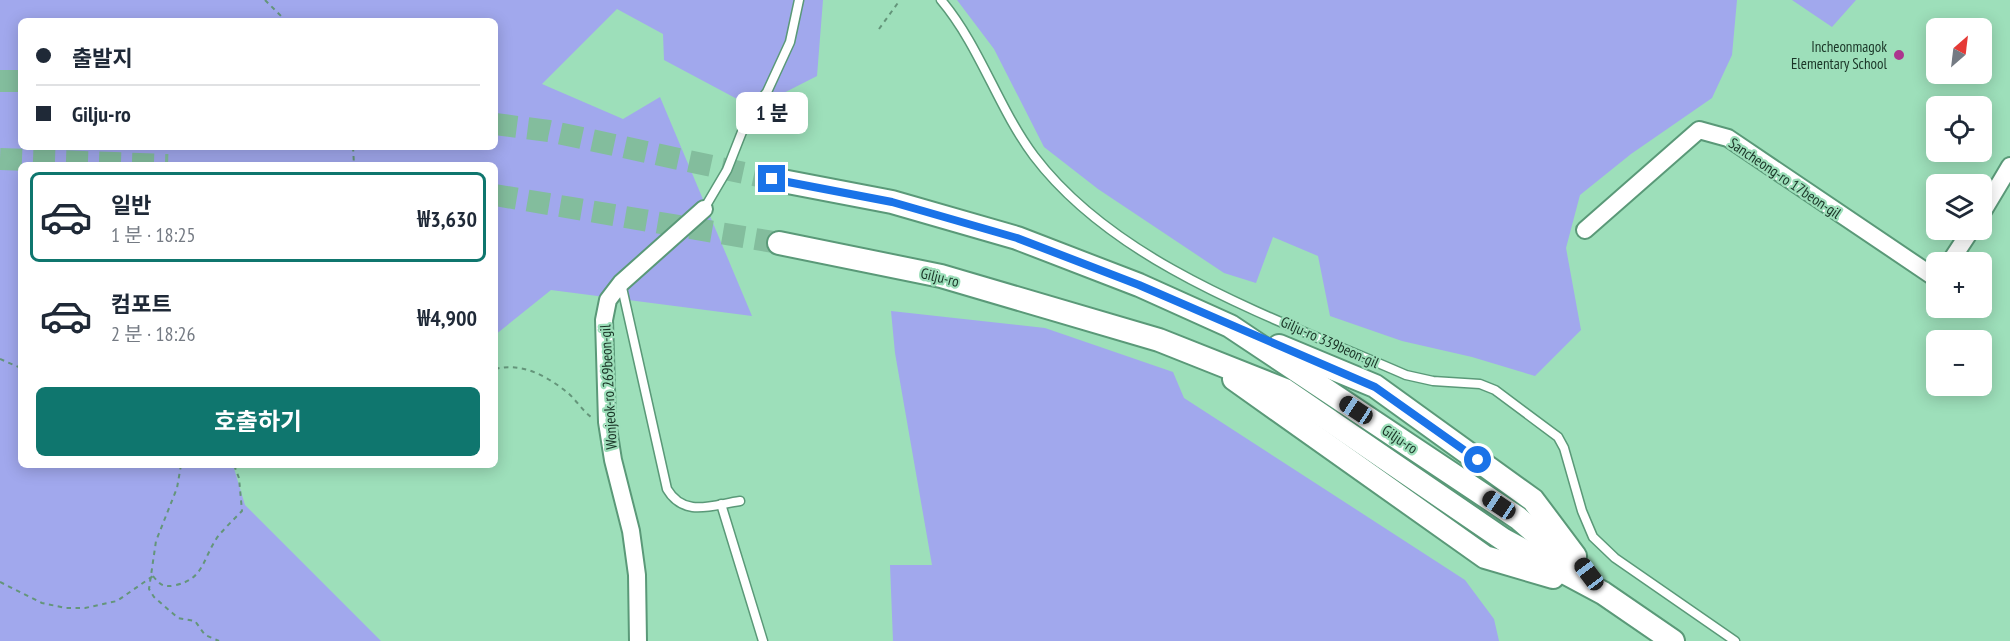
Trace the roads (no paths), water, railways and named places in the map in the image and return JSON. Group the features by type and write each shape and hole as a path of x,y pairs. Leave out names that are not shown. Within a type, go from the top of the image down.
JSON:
{"main road":[{"name":"Gilju-ro","path":"772,179 892,202 1017,238 1139,285 1230,326 1518,518 1603,593 1672,641"},
{"name":"Gilju-ro","path":"779,243 941,276 1159,340 1203,357 1485,557 1603,593"},
{"path":"1230,326 1375,387 1443,435 1533,500 1603,593"}],"street":[{"name":"Sancheong-ro 17beon-gil","path":"1585,230 1699,130 1728,138 1926,270"},
{"path":"1992,196 2010,166"},
{"name":"Wonjeok-ro 269beon-gil","path":"638,641 637,575 631,531 613,460 607,422 604,320 608,300 621,283 704,209"}],"lane":[{"path":"704,209 722,179 749,114 767,92 785,52 799,0"},
{"name":"Gilju-ro 339beon-gil","path":"941,0 976,55 1016,130 1035,157 1060,185 1113,232 1158,262 1225,296 1406,375 1433,381 1480,384 1495,390 1558,437 1582,512 1593,537 1615,558 1735,641"},
{"path":"621,283 667,489 674,501 684,507 740,501"},
{"path":"721,504 763,641"}],"tunnel":[{"path":"0,81 18,81"},
{"path":"498,124 549,131 772,179"},
{"path":"0,159 84,162"},
{"path":"498,196 779,243"}],"place":[{"name":"Incheonmagok Elementary School","path":"1899,55"}]}
